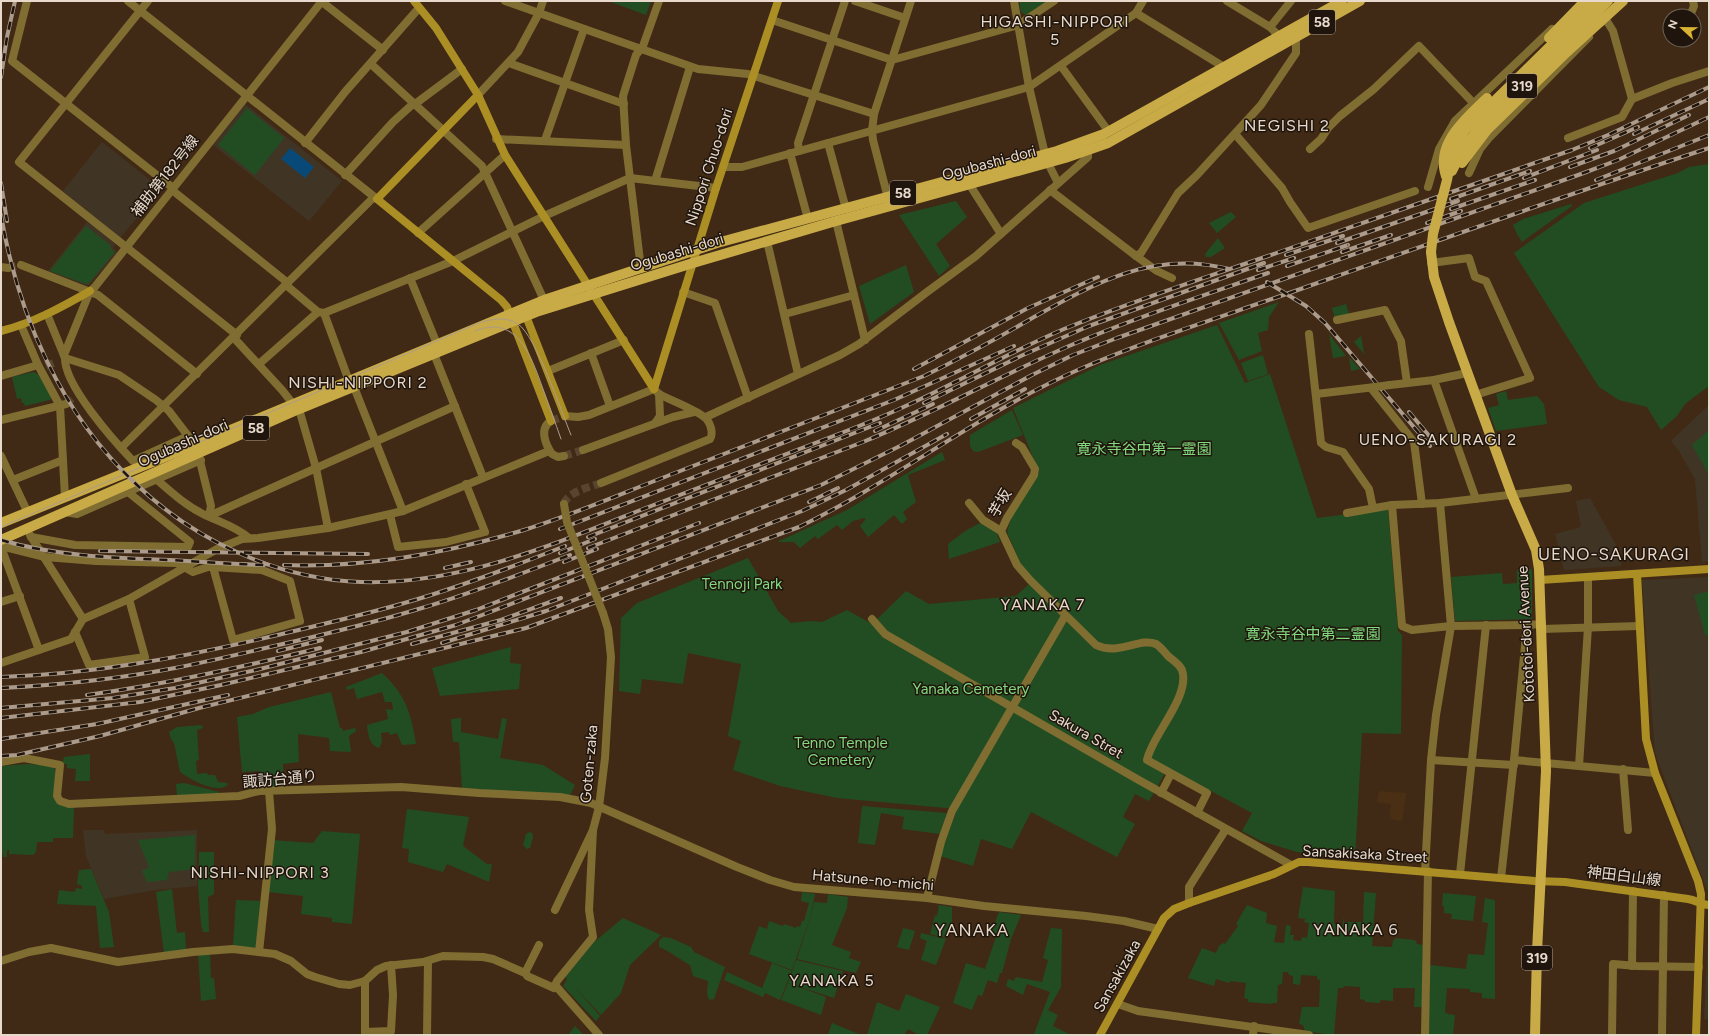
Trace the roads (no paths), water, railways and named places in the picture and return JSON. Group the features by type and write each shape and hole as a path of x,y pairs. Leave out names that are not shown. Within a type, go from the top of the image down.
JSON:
{"main road":[{"name":"Ogubashi-dori","path":"1,540 28,533 64,512 437,344 512,317 526,316 641,269 718,243 846,209 889,201 1046,159 1088,151 1108,143 1282,39 1342,1"},
{"name":"Ogubashi-dori","path":"1046,159 1073,146 1109,132 1224,67 1282,39 1296,36 1360,1"},
{"path":"1595,1 1605,18"},
{"name":"Kototoi-dori Avenue","path":"1535,1035 1537,952 1546,763 1540,580 1536,550 1512,495 1467,373 1434,277 1431,257 1433,234 1448,180 1451,158 1464,131 1595,1"},
{"name":"Kototoi-dori Avenue","path":"1448,180 1464,147 1476,131 1608,1"},
{"path":"1448,180 1487,130 1568,51 1623,1"},
{"path":"1448,180 1443,167 1443,160 1453,134 1472,113 1549,38 1582,2 1605,18"},
{"name":"Ogubashi-dori","path":"351,384 434,354 544,300 592,290 693,263 836,221 889,201"},
{"name":"Ogubashi-dori","path":"1,523 65,497 197,453"}],"street":[{"path":"27,1 12,61 173,189 321,312 376,441 403,511"},
{"path":"128,1 501,300 512,317 551,421 546,425 544,434 550,451 555,456 564,456"},
{"path":"148,1 19,162 236,336 296,407 316,468 328,528"},
{"path":"322,1 383,50"},
{"name":"補助第182号線","path":"1,331 21,325 47,314 94,288 322,1"},
{"path":"504,1 690,67 754,76 874,114"},
{"path":"121,448 236,336 478,95 518,52 543,1"},
{"path":"641,269 626,144 623,96 636,55 643,46 658,1"},
{"name":"Nippori Chuo-dori","path":"657,391 683,292 696,250 778,1"},
{"path":"799,151 798,143 845,1"},
{"path":"854,1 905,18"},
{"path":"889,201 872,131 874,114 905,18 912,1"},
{"path":"1014,1 1030,87 1046,159 1058,183"},
{"path":"772,20 892,60 1018,25 1054,1"},
{"path":"723,168 742,168 790,153 1030,87 1136,14 1143,1"},
{"path":"1227,1 1270,28 1282,39"},
{"path":"1270,28 1291,1"},
{"path":"1428,187 1437,155 1444,138 1455,121 1518,60 1582,2"},
{"path":"305,143 345,92 383,50 416,3 436,28 478,95 496,139 505,155 657,391 660,416 655,423"},
{"path":"1136,14 1224,67"},
{"path":"1470,173 1480,149 1578,49 1605,18 1613,31 1632,99"},
{"path":"545,140 584,29"},
{"path":"1136,256 1141,253 1178,193 1198,175 1261,105 1296,53 1296,36"},
{"path":"1310,149 1321,139 1328,128 1340,116 1374,89 1419,46 1498,129"},
{"path":"509,62 624,104"},
{"path":"371,64 482,166 544,300"},
{"path":"1061,66 1109,132"},
{"path":"655,180 690,67"},
{"path":"345,175 393,122 462,69"},
{"path":"1568,138 1622,117 1632,99 1672,83 1709,71"},
{"path":"1235,134 1282,188 1308,228 1415,191"},
{"path":"496,139 626,144"},
{"path":"828,143 846,209"},
{"path":"706,418 840,355 865,340 976,256 1088,157 1088,151"},
{"path":"790,153 808,219"},
{"path":"418,233 505,155"},
{"path":"259,364 321,312 453,261 544,216 630,178 716,188"},
{"path":"967,180 1001,234"},
{"path":"1050,190 1136,256 1157,271 1172,278"},
{"path":"836,221 865,340"},
{"path":"767,241 798,374"},
{"path":"1431,257 1469,258 1475,277 1486,282 1530,378 1529,380 1475,395"},
{"path":"21,265 98,295 197,374"},
{"path":"410,278 437,344"},
{"path":"56,362 64,357 90,291"},
{"path":"683,292 715,303 748,398"},
{"path":"785,314 854,295"},
{"path":"1337,320 1385,310 1401,341 1407,383"},
{"path":"47,314 64,357 65,367 76,393 133,461 188,436"},
{"path":"526,316 565,416 582,416 657,391 706,418 712,431 712,436 710,439 601,483"},
{"path":"21,325 63,405 65,497"},
{"path":"1309,334 1321,442 1326,447 1343,452 1369,489 1373,508"},
{"path":"548,371 624,340"},
{"path":"591,353 610,406"},
{"path":"434,354 484,477"},
{"path":"64,357 118,375 156,400 169,411 188,436 197,453 211,506 209,516"},
{"path":"1,376 42,367"},
{"path":"1316,394 1434,380 1467,373"},
{"path":"1434,380 1476,499"},
{"path":"1373,387 1414,442 1422,504"},
{"path":"1,420 63,405"},
{"path":"209,516 455,406"},
{"path":"583,450 655,423 686,413 694,412"},
{"name":"芋坂","path":"1016,443 1022,446 1036,469 1034,475 1006,518 1001,531 1017,565 1065,616 1096,645 1105,649 1120,648 1144,643 1156,644 1182,670 1183,689 1147,759 1171,774"},
{"path":"1,662 71,639 83,619 129,599 217,549 242,539 328,528 390,515 550,451"},
{"path":"64,512 77,514 128,492 156,479 197,453"},
{"path":"1,456 28,513"},
{"path":"13,480 64,460"},
{"path":"156,479 179,499 209,516 239,529 249,538"},
{"path":"390,515 398,547 446,542 485,532 466,484"},
{"path":"1347,513 1392,505 1440,503 1568,488"},
{"path":"28,533 75,545 188,547 190,542 128,492"},
{"path":"969,503 983,520 1001,531"},
{"path":"1425,1035 1426,871 1431,760 1436,715 1451,626 1440,503"},
{"name":"Goten-zaka","path":"555,910 594,830 599,807 605,758 611,657 608,629 567,522 564,504"},
{"path":"1392,505 1402,626 1406,629 1412,630 1451,626 1486,625 1588,627 1639,626"},
{"path":"28,533 83,619"},
{"path":"1,546 44,557 96,561 177,563 193,572 208,567 213,567 262,570 290,581 300,621 233,640 213,567"},
{"path":"1,546 39,650"},
{"path":"1540,580 1709,569"},
{"path":"1637,574 1646,739 1654,773 1698,881 1705,905 1699,967 1696,1035"},
{"path":"1579,766 1588,627 1588,577"},
{"path":"1,602 20,596"},
{"path":"75,632 89,665 145,657 129,599"},
{"path":"927,898 941,842 952,811 1065,616"},
{"name":"Sakura Stret","path":"872,619 885,634 1161,793 1291,865"},
{"path":"1460,874 1486,625"},
{"path":"1501,878 1527,625"},
{"name":"諏訪台通り","path":"1,762 24,758 60,765 57,796 60,801 69,804 239,796 253,792 269,791 401,787 560,797 591,803 599,807"},
{"path":"1431,760 1471,763 1546,763 1654,773"},
{"path":"1623,769 1628,830"},
{"path":"1161,793 1171,774 1207,793 1197,813"},
{"path":"259,952 272,829 269,791"},
{"name":"Hatsune-no-michi","path":"599,807 778,883 796,887 927,898 984,906 1086,916 1124,921 1158,929"},
{"path":"1189,903 1190,888 1226,829"},
{"path":"554,986 593,937 589,910 594,830"},
{"name":"Sansakisaka Street","path":"1158,929 1169,912 1189,903 1274,874 1299,862 1541,881"},
{"name":"神田白山線","path":"1541,881 1565,882 1633,890 1694,900 1705,905"},
{"path":"1632,966 1633,890"},
{"path":"1662,1035 1664,895"},
{"name":"Sansakizaka","path":"1100,1035 1158,929"},
{"path":"526,975 539,945"},
{"path":"1,961 30,952 51,948 118,962 213,950 233,949 275,954 291,961 307,974 324,981 350,985 365,981 376,970 391,965 428,960 443,956 483,957 493,959 526,975 554,986 599,1035"},
{"path":"427,1035 428,960"},
{"path":"1612,1035 1613,964 1632,966 1699,967"},
{"path":"365,981 365,1033 391,1031 394,995 391,965"},
{"path":"1118,1004 1138,1011 1254,1031 1309,1035"}],"water":[{"path":"290,148 314,167 305,178 281,159"}],"tunnel":[{"path":"8,268 21,265"},
{"path":"46,366 56,362"},
{"path":"66,404 74,396"},
{"path":"551,421 565,416"},
{"path":"564,456 583,450"},
{"path":"564,504 566,500 574,493 601,483"}],"tram line":[{"path":"1,527 479,323 494,319 513,321 525,331 540,358 555,392 571,435"},
{"path":"475,331 490,327 502,328 513,334 521,342 534,365 561,439"}],"railway":[{"path":"1,77 7,37 15,1"},
{"path":"1,215 19,289 31,326 47,361 65,394 86,426 109,456 136,484 184,523 211,539 269,565 330,579 361,582 397,581 433,577 468,570 537,550 874,420 939,390 1043,338 1089,319 1572,150 1608,135 1709,87"},
{"path":"1634,134 1709,99"},
{"path":"1570,167 1614,151 1689,115"},
{"path":"1,718 140,702 221,685 361,652 456,625 821,485 902,445 1032,375 1073,355 1117,338 1581,174 1618,160 1709,117"},
{"path":"1590,148 1638,127"},
{"path":"1596,180 1709,135"},
{"path":"1,756 17,755 100,736 199,708 526,628 799,527 870,489 1008,405 1043,386 1108,357 1509,216 1709,148"},
{"path":"1524,178 1597,150"},
{"path":"1451,199 1530,171"},
{"path":"1451,209 1535,180"},
{"path":"1,183 7,221"},
{"path":"1337,243 1458,201"},
{"path":"1427,223 1461,211"},
{"path":"1342,252 1391,235"},
{"path":"1286,255 1343,236"},
{"path":"1287,266 1348,245"},
{"path":"1258,270 1294,258"},
{"path":"924,403 1023,355 1089,326 1264,263"},
{"path":"284,565 344,564 405,557 465,546 524,530 581,510 924,376 979,348 1057,304 1104,281 1151,267 1176,264 1202,264 1229,269"},
{"path":"588,548 863,442 1069,346 1118,326 1268,273"},
{"path":"914,369 1028,308 1098,277"},
{"path":"1267,282 1306,306 1325,323 1430,446"},
{"path":"560,529 894,400 1014,346"},
{"path":"971,419 1025,389"},
{"path":"875,431 933,404"},
{"path":"1409,412 1436,444"},
{"path":"588,537 880,423"},
{"path":"442,643 546,611 802,511 846,490 947,434"},
{"path":"809,502 838,488"},
{"path":"1,708 113,698 175,688 256,670 407,632 476,610 699,523"},
{"path":"560,553 595,539"},
{"path":"1,540 42,550 84,555 264,565"},
{"path":"1,677 102,669 136,664 202,652 269,637 418,599 474,581 565,546"},
{"path":"564,562 597,549"},
{"path":"100,551 368,554"},
{"path":"1,688 67,683 154,672 296,641 406,613 496,583 570,555"},
{"path":"445,568 471,562"},
{"path":"412,644 501,620 561,598"},
{"path":"278,651 322,640"},
{"path":"87,695 146,686 262,662 320,648"},
{"path":"1,739 97,724 228,695"}],"district":[{"name":"HIGASHI-NIPPORI 5","path":"1055,30"},
{"name":"NEGISHI 2","path":"1287,125"},
{"name":"NISHI-NIPPORI 2","path":"358,382"},
{"name":"UENO-SAKURAGI 2","path":"1438,439"},
{"name":"UENO-SAKURAGI","path":"1614,554"},
{"name":"YANAKA 7","path":"1043,604"},
{"name":"NISHI-NIPPORI 3","path":"260,872"},
{"name":"YANAKA 6","path":"1356,929"},
{"name":"YANAKA","path":"972,930"},
{"name":"YANAKA 5","path":"832,980"}],"park label":[{"name":"寛永寺谷中第一霊園","path":"1144,449"},
{"name":"Tennoji Park","path":"742,584"},
{"name":"寛永寺谷中第二霊園","path":"1313,634"},
{"name":"Yanaka Cemetery","path":"971,689"},
{"name":"Tenno Temple Cemetery","path":"841,752"}]}
